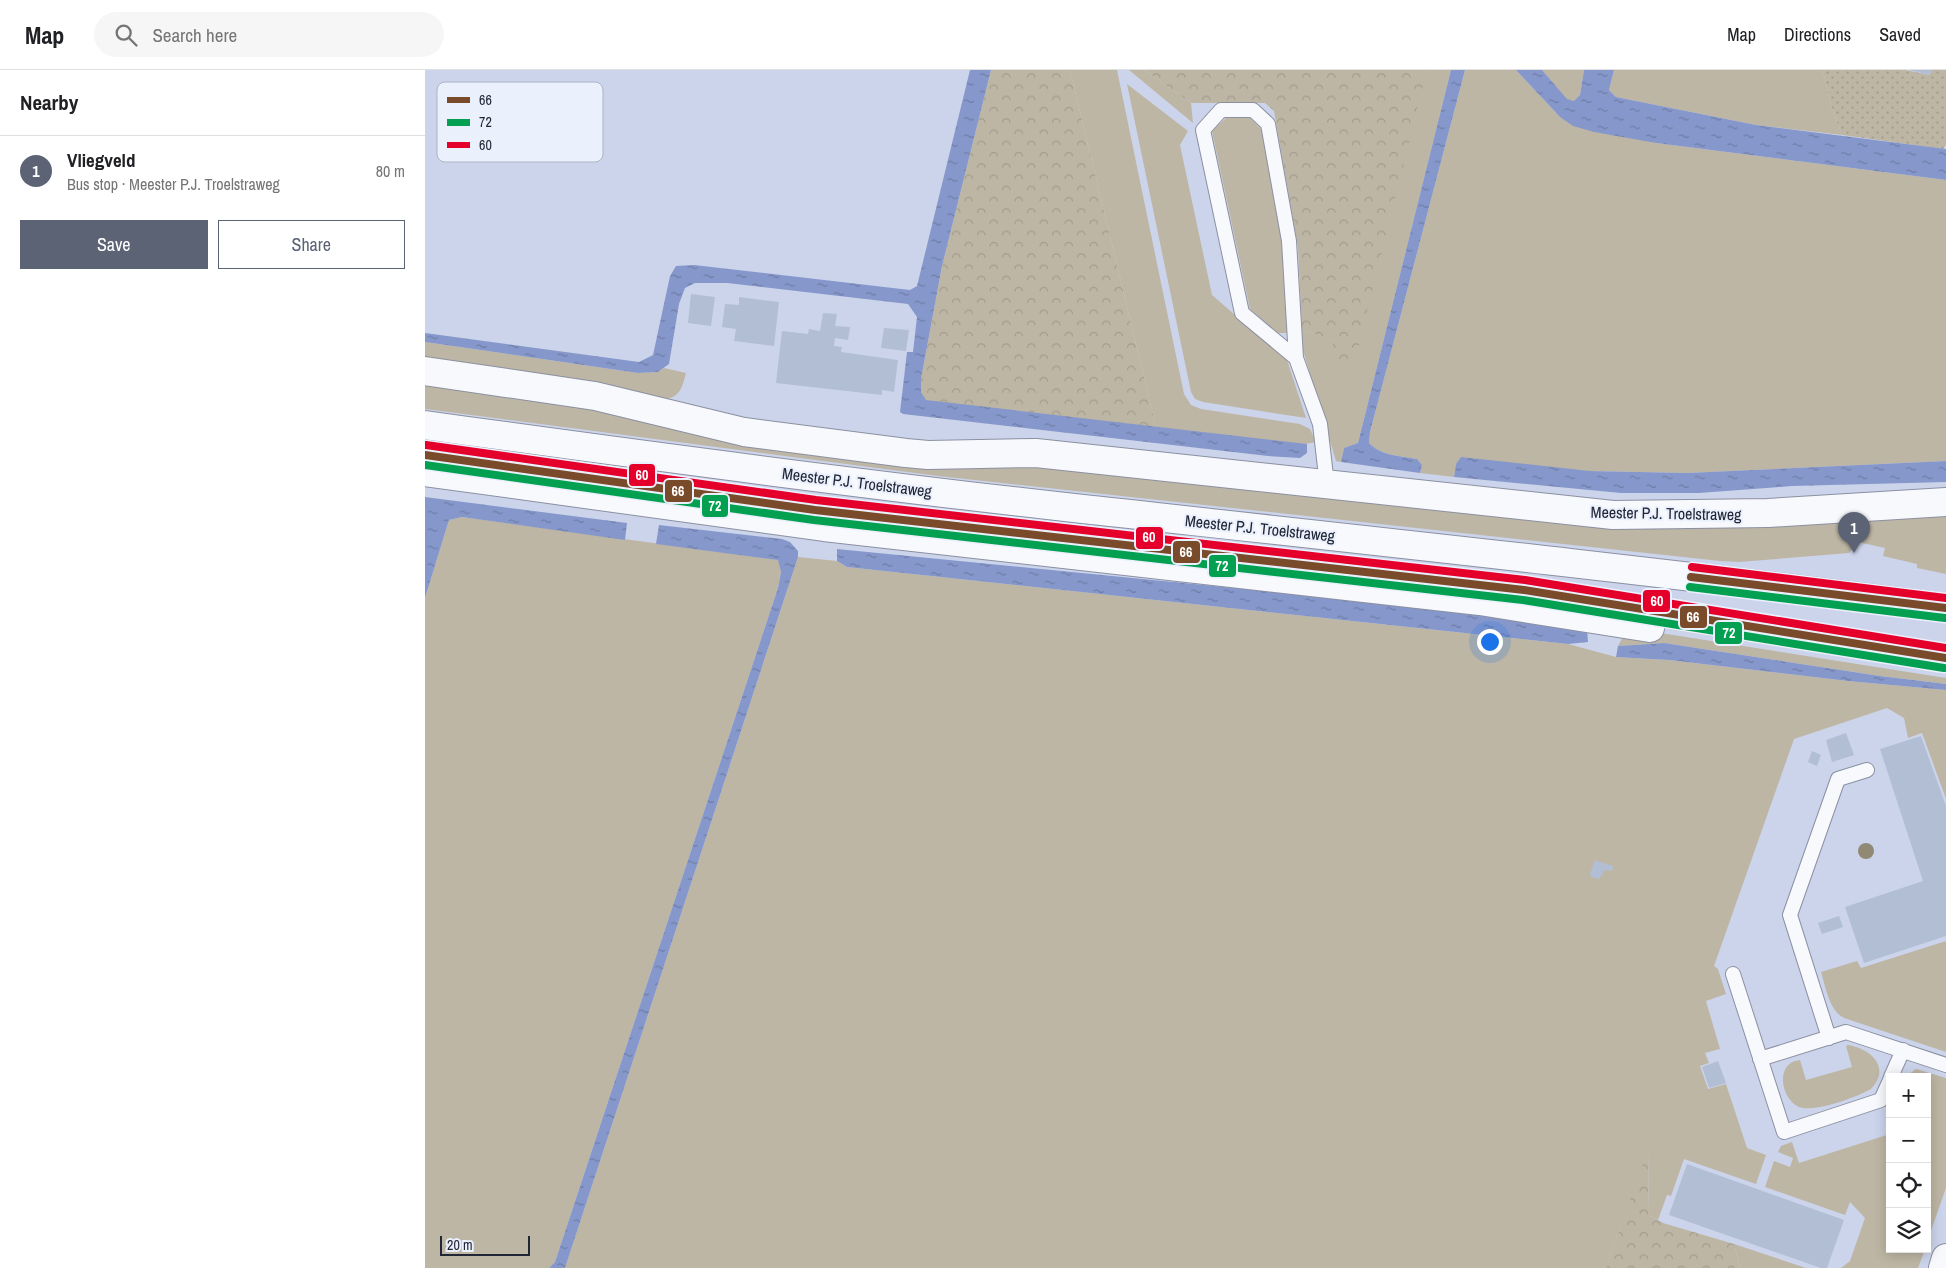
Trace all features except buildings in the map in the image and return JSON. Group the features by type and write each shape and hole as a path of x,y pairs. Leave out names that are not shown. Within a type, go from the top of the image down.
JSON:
{"street":[{"name":"Meester P.J. Troelstraweg","path":"425,371 638,404 708,425 744,432 906,453 928,455 1036,454 1613,515 1769,513 1946,502"},
{"name":"Meester P.J. Troelstraweg","path":"425,424 791,474 1072,508 1401,542 1946,608"},
{"path":"425,472 824,527 1461,599 1650,628"},
{"path":"1943,1268 1946,1258"}],"lane":[{"path":"1296,358 1242,313 1203,130 1221,110 1253,110 1268,124 1289,241 1296,358 1320,424 1327,485"},
{"name":"Meester P.J. Troelstraweg","path":"425,455 815,510 1515,589 1946,658"},
{"path":"1829,1038 1790,915 1838,780 1867,770"},
{"path":"1733,974 1784,1132 1881,1100 1886,1089"},
{"path":"1760,1058 1846,1032 1946,1065"},
{"path":"1893,1073 1903,1050"}],"green space":[{"path":"991,70 1070,70 1156,427 926,401 921,392 921,379 942,266"},
{"path":"1070,70 1117,70 1184,394 1191,405 1201,409 1300,424 1310,429 1316,442 1301,445 1156,427"},
{"path":"1129,70 1144,70 1191,103 1193,123"},
{"path":"1144,70 1427,70 1357,353 1346,365 1337,361 1332,341 1302,329 1298,247 1274,111 1265,103 1191,103"},
{"path":"1427,70 1451,70 1358,443 1344,448 1341,462 1336,461 1303,350 1302,329 1333,341"},
{"path":"1465,70 1516,70 1560,117 1656,143 1946,180 1946,461 1687,473 1590,471 1456,464 1454,477 1420,473 1422,465 1417,459 1379,451 1369,443 1370,432"},
{"path":"1542,70 1584,70 1580,95 1575,101 1567,100"},
{"path":"1614,70 1823,70 1831,106 1842,135 1756,125 1616,97 1609,90"},
{"path":"1823,70 1905,70 1930,75 1931,70 1946,70 1946,145 1943,149 1842,135 1831,106"},
{"path":"1127,84 1188,131 1180,145 1212,295 1287,360 1306,418 1203,402 1195,399 1191,392"},
{"path":"1227,117 1250,118 1263,131 1282,242 1287,333 1278,333 1250,309 1212,131"},
{"path":"425,342 638,373 658,372 664,368 686,373 681,388 676,395 662,400 425,361"},
{"path":"425,383 1007,465 1859,517 1852,549 1849,553 1739,562 1720,561 938,476 425,409"},
{"path":"1946,514 1946,574 1917,568 1917,564 1883,556 1885,548 1858,542 1864,517"},
{"path":"462,517 779,560 781,572 778,588 555,1262 549,1268 425,1268 425,598 449,520"},
{"path":"798,557 837,561 847,567 1568,644 1616,657 1669,660 1848,681 1946,690 1946,799 1922,733 1908,738 1904,718 1887,708 1794,739 1714,966 1718,969 1726,994 1706,1001 1720,1049 1705,1053 1709,1063 1700,1066 1708,1089 1726,1084 1747,1148 1766,1155 1756,1184 1684,1159 1671,1196 1667,1195 1658,1220 1649,1215 1648,1151 1606,1268 565,1268"},
{"path":"1662,622 1946,665 1946,673 1655,627"},
{"path":"1654,632 1946,678 1946,684 1880,676 1664,643 1618,646 1624,635"},
{"path":"1946,941 1946,1052 1844,1018 1831,1004 1821,972 1857,961 1861,968"},
{"path":"1846,1046 1865,1051 1876,1061 1879,1067 1879,1074 1877,1081 1871,1089 1846,1100 1815,1108 1799,1107 1793,1103 1784,1089 1783,1081 1787,1067 1792,1062 1800,1060 1806,1080 1852,1067"},
{"path":"1916,1069 1929,1073 1910,1073"},
{"path":"1931,1074 1946,1078 1946,1188 1931,1231"},
{"path":"1886,1135 1886,1253 1924,1253 1918,1268 1841,1268 1850,1261 1865,1218 1850,1202 1845,1215 1765,1187 1774,1161 1790,1167 1793,1158 1778,1152 1781,1146 1792,1142 1799,1163"},
{"path":"1648,1149 1649,1215 1663,1223 1734,1244 1740,1268 1606,1268"},
{"path":"1734,1244 1806,1268 1740,1268"}],"water":[{"path":"970,70 991,70 942,266 921,379 921,392 926,400 1307,444 1307,453 1300,458 1268,456 903,414 900,412 907,352 913,352 917,317 908,304 727,283 695,283 685,288 679,304 669,364 658,372 638,373 425,342 425,333 639,362 653,355 670,276 676,266 694,265 910,290 917,286"},
{"path":"1451,70 1465,70 1370,432 1369,443 1385,453 1417,459 1422,465 1420,473 1341,462 1344,448 1358,443"},
{"path":"1516,70 1542,70 1567,99 1574,101 1580,95 1584,70 1614,70 1609,90 1616,97 1756,125 1946,149 1946,180 1656,143 1594,132 1573,126 1560,117"},
{"path":"1461,457 1590,471 1687,473 1946,461 1946,482 1792,486 1699,493 1621,493 1454,477 1456,464"},
{"path":"425,497 627,523 625,540 462,517 449,520 425,598"},
{"path":"659,525 782,539 790,542 798,551 798,557 565,1268 549,1268 555,1262 778,588 781,572 778,560 656,544"},
{"path":"837,549 1337,598 1576,625 1587,629 1588,642 1568,644 847,567 837,561"},
{"path":"1664,643 1880,676 1946,684 1946,690 1848,681 1669,660 1616,657 1618,646"}],"transit line":[{"name":"60","path":"426,445 816,500 1525,580 1946,648"},
{"name":"66","path":"425,455 815,510 1524,590 1946,658"},
{"name":"72","path":"425,465 814,520 1523,600 1944,668"},
{"name":"60","path":"1692,567 1946,598"},
{"name":"66","path":"1691,577 1946,608"},
{"name":"72","path":"1690,587 1945,618"}],"place":[{"name":"Vliegveld","path":"1854,553"}]}
